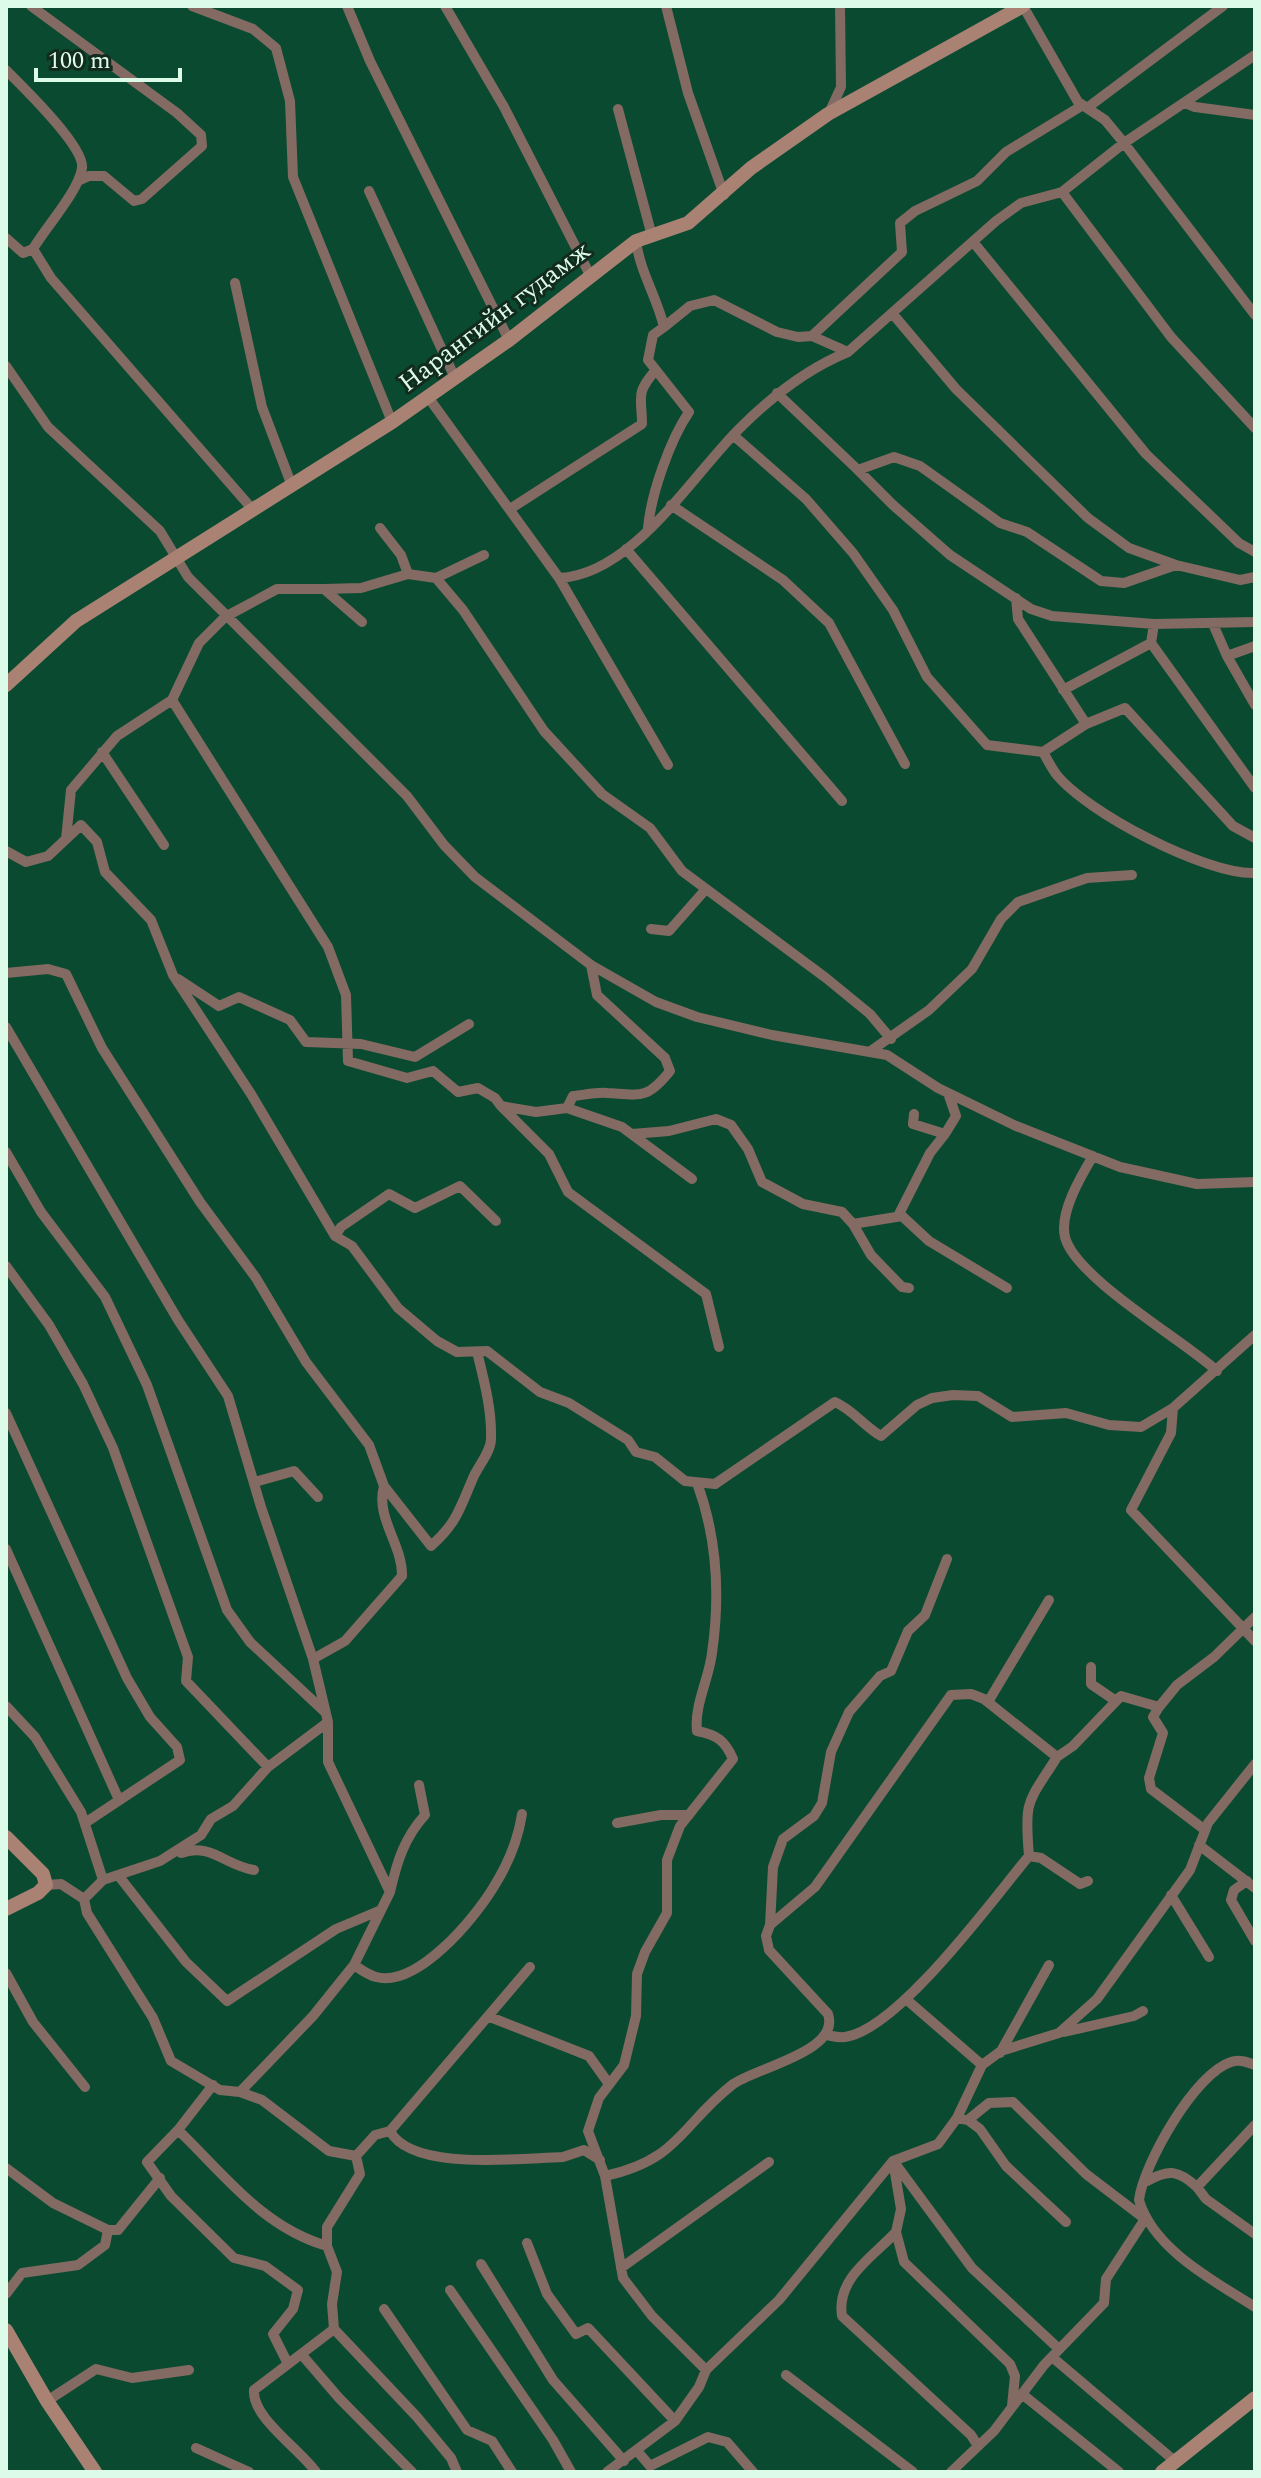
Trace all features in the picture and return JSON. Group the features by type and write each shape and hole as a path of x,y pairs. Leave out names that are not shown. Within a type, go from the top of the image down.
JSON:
{"main road":[{"name":"Нарангийн гудамж","path":"6,685 76,621 392,422 509,340 636,241 688,223 724,195 751,168 828,114 1023,6"},
{"path":"6,1837 43,1874 46,1885 38,1893 7,1907"},
{"path":"6,2330 47,2401 95,2472"},
{"path":"1162,2472 1255,2398"}],"street":[{"path":"31,6 177,113 201,135 202,146 142,199 134,201 126,197 104,176 89,176 78,181"},
{"path":"192,6 253,29 276,48 290,101 293,177 392,422"},
{"path":"347,6 488,305 509,340"},
{"path":"445,6 504,107 590,275"},
{"path":"666,6 688,93 724,195"},
{"path":"828,114 841,87 840,6"},
{"path":"1023,6 1085,107 1105,120 1124,143 1255,315"},
{"path":"812,336 902,252 900,223 915,211 977,181 1006,152 1085,107 1223,6"},
{"path":"559,578 587,573 626,549 671,505 733,435 777,393 821,363 848,352 996,221 1021,203 1062,192 1124,143 1255,55"},
{"path":"6,70 77,148 83,165 78,181 33,249 23,253 6,238"},
{"path":"1185,103 1255,115"},
{"path":"618,109 652,236"},
{"path":"369,191 455,378"},
{"path":"1062,192 1171,337 1255,428"},
{"path":"636,241 640,266 658,300 664,327"},
{"path":"974,243 1146,454 1239,543 1255,552"},
{"path":"33,249 51,278 254,511"},
{"path":"235,283 262,407 292,486"},
{"path":"648,528 654,496 677,430 689,412 648,360 653,335 690,306 714,300 777,332 798,337 812,336 848,352"},
{"path":"892,313 956,389 1088,518 1129,548 1176,565 1240,580 1255,577"},
{"path":"6,366 48,427 160,531 188,577 407,796 444,845 475,877 591,965 656,1002 697,1017 772,1035 887,1055 948,1093 1016,1126 1120,1167 1197,1184 1255,1182"},
{"path":"510,509 642,424 641,387 655,371"},
{"path":"777,393 950,555 1016,598 1052,616 1154,624 1255,622"},
{"path":"428,397 559,578 668,765"},
{"path":"733,435 806,499 853,553 893,610 927,677 987,745 1043,752 1086,724 1125,708 1233,826 1255,838"},
{"path":"858,470 894,457 920,466 1000,523 1027,532 1101,581 1124,583 1176,565"},
{"path":"671,505 783,580 829,623 905,764"},
{"path":"380,528 401,555 408,574"},
{"path":"626,549 842,801"},
{"path":"66,839 71,790 102,752 140,718 172,700 199,643 225,617 277,589 361,588 408,574 436,578 484,555"},
{"path":"436,578 463,610 544,731 602,794 650,828 682,871 826,978 870,1014 891,1039"},
{"path":"324,589 362,622"},
{"path":"1016,598 1018,619 1086,724"},
{"path":"1154,624 1151,643 1255,788"},
{"path":"1213,624 1255,705"},
{"path":"1063,690 1151,643"},
{"path":"1227,656 1255,646"},
{"path":"172,700 328,947 346,995 345,1044 348,1061 407,1078 433,1071 458,1092 478,1088 495,1098 549,1154 568,1192 706,1294 719,1347"},
{"path":"102,752 164,845"},
{"path":"1043,752 1056,774 1079,795 1149,840 1214,866 1255,873"},
{"path":"6,851 26,862 48,856 81,825 97,842 105,872 151,920 173,975 251,1094 335,1236 352,1246 398,1308 437,1341 457,1352 487,1351 540,1392 569,1403 628,1440 636,1452 655,1457 685,1481 715,1484 835,1402 849,1409 862,1424 881,1436 917,1405 932,1398 953,1395 978,1396 1012,1417 1066,1413 1109,1425 1141,1427 1173,1408 1255,1335"},
{"path":"872,1050 929,1010 972,969 1001,919 1018,902 1087,878 1132,875"},
{"path":"651,929 669,931 706,889"},
{"path":"567,1108 573,1096 606,1093 631,1097 656,1089 670,1071 665,1058 597,995 591,965"},
{"path":"6,973 48,969 66,974 102,1048 200,1202 256,1278 306,1362 369,1445 384,1486 431,1546 447,1531 463,1508 472,1479 492,1442 486,1387 477,1352"},
{"path":"173,975 219,1006 239,997 290,1020 306,1042 361,1044 415,1057 469,1024"},
{"path":"6,1027 178,1320 228,1396 313,1659 326,1717 328,1762 390,1892"},
{"path":"898,1216 930,1153 956,1116 948,1093"},
{"path":"501,1106 536,1112 567,1108 632,1134 692,1179"},
{"path":"914,1114 913,1124 945,1134"},
{"path":"632,1134 669,1131 716,1119 731,1125 748,1149 762,1182 803,1204 842,1212 853,1224 871,1255 902,1287 909,1288"},
{"path":"6,1152 41,1212 111,1310 147,1385 227,1610 250,1642 326,1717"},
{"path":"1093,1156 1067,1216 1065,1237 1076,1257 1142,1316 1199,1354 1217,1371"},
{"path":"335,1236 341,1227 389,1194 415,1208 460,1186 496,1221"},
{"path":"853,1224 898,1216 929,1241 1007,1288"},
{"path":"6,1266 49,1325 83,1384 113,1448 188,1657 186,1681 268,1767"},
{"path":"1173,1408 1171,1433 1131,1510 1255,1641"},
{"path":"6,1413 127,1678 150,1717 177,1747 180,1760 85,1823"},
{"path":"255,1482 294,1471 318,1497"},
{"path":"697,1483 711,1522 716,1581 712,1655 700,1700 697,1731 714,1734 726,1743 733,1759 680,1826 667,1860 667,1913 645,1952 637,1974 636,2016 624,2065 599,2098 588,2131 605,2176 623,2278 652,2316 706,2370"},
{"path":"313,1659 345,1641 402,1576 400,1553 382,1510 384,1486"},
{"path":"6,1549 119,1800"},
{"path":"605,2176 637,2169 676,2143 732,2084 789,2061 826,2035 831,2022 828,2014 769,1950 766,1936 770,1925 773,1867 783,1839 814,1816 822,1803 831,1752 849,1712 880,1676 891,1671 908,1631 925,1615 947,1559"},
{"path":"988,1702 1049,1600"},
{"path":"1205,1830 1151,1789 1149,1778 1163,1733 1153,1717 1177,1685 1214,1657 1255,1617"},
{"path":"1091,1667 1091,1684 1116,1701"},
{"path":"770,1925 815,1887 951,1695 971,1694 988,1702 1057,1757"},
{"path":"826,2035 844,2038 861,2032 907,2000 1029,1856 1025,1813 1035,1787 1057,1757 1073,1746 1121,1696 1159,1707"},
{"path":"6,1706 35,1737 85,1823 103,1880"},
{"path":"160,1861 201,1835 211,1819 233,1806 268,1767 326,1717"},
{"path":"1059,2033 1097,1999 1190,1870 1205,1830 1255,1764"},
{"path":"240,2092 313,2016 354,1965 390,1892 398,1858 413,1828 425,1815 419,1785"},
{"path":"354,1965 377,1978 409,1973 455,1939 493,1889 518,1837 522,1814"},
{"path":"617,1823 661,1815 689,1815"},
{"path":"1199,1845 1251,1884"},
{"path":"84,1899 103,1880 199,1848 240,1868 254,1870"},
{"path":"1029,1856 1041,1858 1080,1884 1088,1881"},
{"path":"118,1875 186,1962 227,2001 336,1929 381,1910"},
{"path":"46,1885 61,1884 84,1899 87,1913 102,1942 153,2018 171,2061 220,2090 240,2092 262,2100 329,2151 356,2156"},
{"path":"1251,1884 1234,1890 1231,1900 1255,1941"},
{"path":"1171,1895 1209,1957"},
{"path":"1000,2053 1049,1965"},
{"path":"356,2156 375,2135 390,2131 530,1967"},
{"path":"6,1973 33,2022 61,2053 85,2087"},
{"path":"907,2000 982,2065"},
{"path":"962,2119 982,2065 1000,2053 1059,2033 1134,2016 1143,2011"},
{"path":"490,2017 589,2056 609,2084"},
{"path":"1145,2219 1139,2200 1175,2120 1209,2076 1233,2061 1255,2065"},
{"path":"213,2085 178,2130 147,2162 171,2196 234,2258 265,2266 298,2290 293,2309 273,2334 288,2364"},
{"path":"607,2472 638,2452 675,2421 699,2387 706,2370 779,2300 893,2161 938,2144 962,2119 989,2103 1013,2102 1086,2174 1145,2219 1193,2264 1255,2307"},
{"path":"962,2119 980,2129 1006,2166 1066,2222"},
{"path":"1197,2187 1255,2125"},
{"path":"178,2130 252,2207 301,2238 327,2246"},
{"path":"390,2131 396,2142 426,2157 563,2157 584,2150 600,2160"},
{"path":"356,2156 360,2174 327,2227 327,2246 337,2272 332,2304 334,2329 417,2417 451,2458 457,2472"},
{"path":"893,2161 901,2209 896,2232 904,2262 1010,2364 1015,2376 1012,2408"},
{"path":"893,2161 972,2268 1056,2353 1176,2462"},
{"path":"621,2268 769,2162"},
{"path":"6,2168 53,2203 108,2230 118,2230 160,2178"},
{"path":"1146,2182 1172,2171 1182,2174 1206,2199 1255,2234"},
{"path":"951,2472 978,2446 1056,2353 1104,2303 1106,2279 1145,2219"},
{"path":"6,2294 22,2273 78,2265 105,2245 108,2230"},
{"path":"896,2232 846,2285 840,2304 842,2316 971,2435 978,2446"},
{"path":"527,2243 547,2294 576,2334 588,2328 675,2421"},
{"path":"481,2264 553,2380 624,2461"},
{"path":"450,2290 553,2440 571,2472"},
{"path":"384,2309 467,2430 475,2437 492,2441 512,2472"},
{"path":"316,2472 301,2452 257,2410 253,2400 254,2390 334,2329"},
{"path":"302,2355 339,2398 412,2472"},
{"path":"47,2401 96,2369 132,2378 189,2370"},
{"path":"786,2375 913,2472"},
{"path":"1022,2394 1119,2472"},
{"path":"638,2452 649,2469 708,2437 727,2442 753,2472"},
{"path":"196,2448 249,2472"}]}
